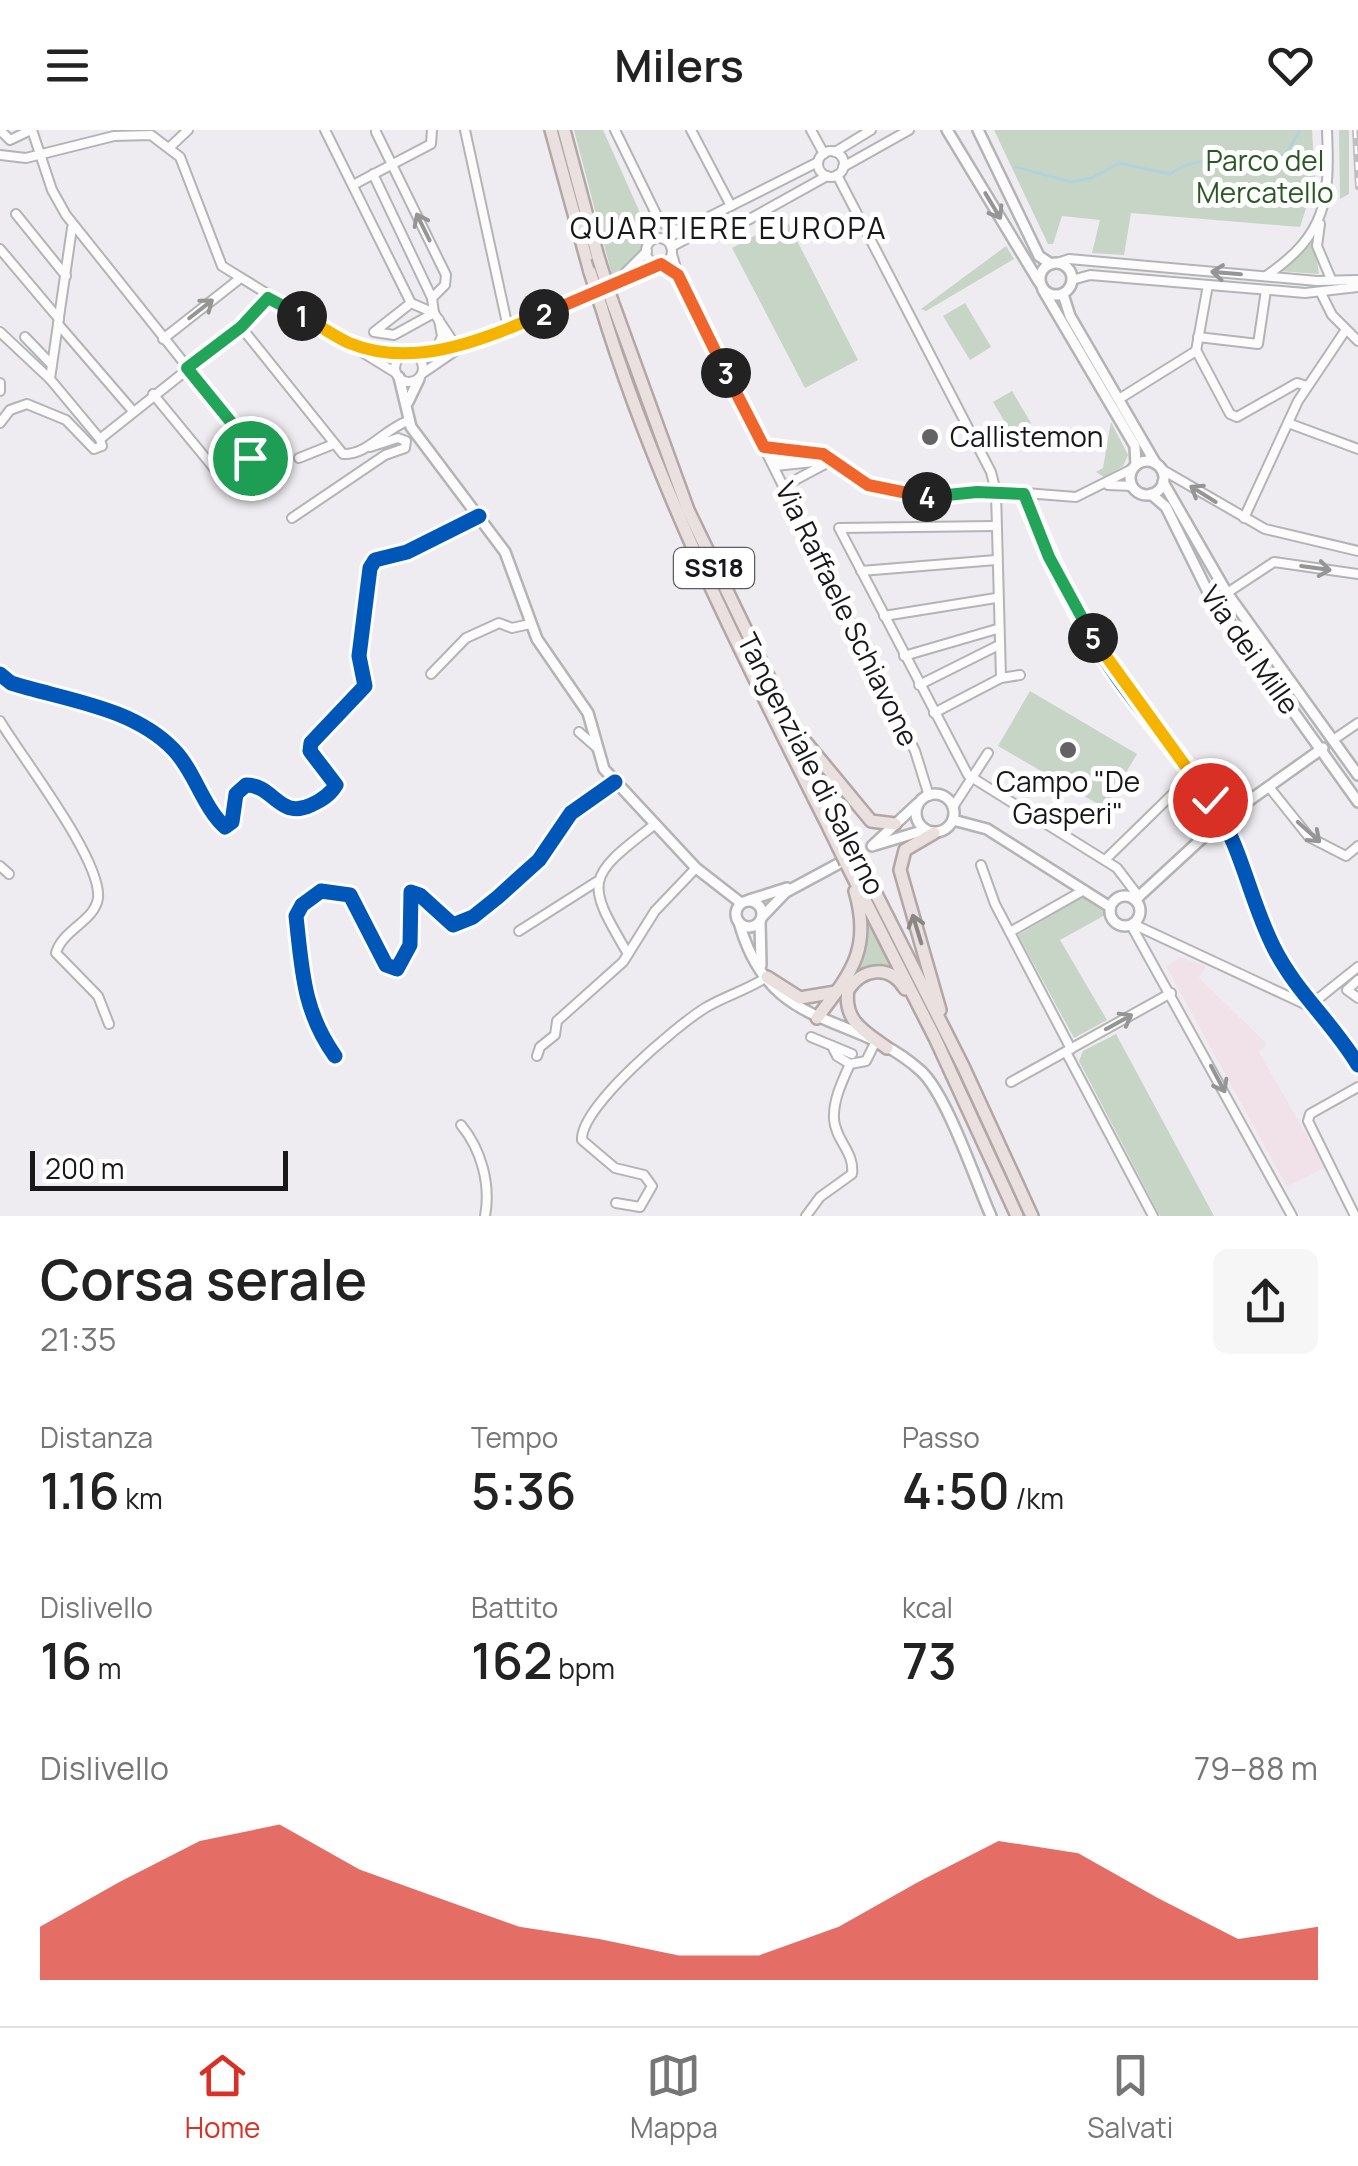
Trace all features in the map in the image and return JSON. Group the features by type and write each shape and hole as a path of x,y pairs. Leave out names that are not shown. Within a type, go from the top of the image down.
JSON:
{"highway":[{"name":"Tangenziale di Salerno","path":"552,130 590,272 607,304 688,510 835,827 842,863 936,1038 1018,1216"},
{"name":"Tangenziale di Salerno","path":"564,130 632,400 692,550 835,827 866,874 1032,1216"},
{"path":"774,693 812,751 860,810 876,824 895,824"},
{"path":"929,831 913,842 900,870 942,1024"},
{"path":"820,1019 842,991 864,933 842,863"},
{"path":"764,972 800,998 842,991 870,972 893,976 936,1038"},
{"path":"842,991 854,1023 881,1046"}],"street":[{"path":"0,130 10,140 32,130 52,190 72,224 248,443 250,458 236,474 218,473 153,394"},
{"path":"170,147 188,130"},
{"path":"326,130 411,304 436,317 458,349"},
{"path":"353,185 431,144 432,130"},
{"path":"465,130 508,328"},
{"path":"616,130 660,222 681,232"},
{"path":"691,130 731,206"},
{"path":"811,130 991,472 996,492 997,646 1001,676"},
{"path":"660,264 666,245 681,232 871,130"},
{"path":"623,278 646,251 726,218 748,220 909,130"},
{"path":"947,130 1135,446 1132,486"},
{"path":"978,130 1040,256 1070,271 1072,280"},
{"path":"1326,130 1329,177 1317,246 1332,279"},
{"path":"376,132 446,274 445,284 432,298"},
{"path":"0,156 43,154 132,133 151,135 180,158 201,203 222,266 238,280 410,383 458,349 660,264"},
{"path":"826,156 836,173"},
{"path":"373,174 432,298 442,336 437,348"},
{"path":"16,214 66,276"},
{"path":"1266,276 1299,252 1321,215"},
{"name":"Via Raffaele Schiavone","path":"660,222 678,275 914,751 929,796"},
{"path":"50,379 72,224"},
{"path":"0,249 132,410"},
{"path":"646,251 650,260 678,275"},
{"path":"70,252 94,252"},
{"path":"1041,286 1043,269 1068,259 1358,284"},
{"path":"1041,286 1054,296 1063,294 1072,280 1090,275 1321,293 1358,284"},
{"path":"163,338 238,280"},
{"path":"1208,284 1196,350 1230,414 1237,418 1297,383 1308,386"},
{"path":"1198,337 1258,344 1266,290"},
{"path":"1321,293 1345,331 1358,342"},
{"path":"1063,294 1070,316 1159,466 1163,482 1151,494 1140,493 1132,486 1103,486"},
{"path":"100,439 241,327 268,298"},
{"path":"411,304 374,332 394,335 436,317"},
{"path":"241,327 334,444 349,455 398,438 406,441 405,448 385,455 292,518"},
{"path":"1244,518 1288,423 1345,331"},
{"path":"0,332 50,379 102,446 94,449 66,420 27,404 10,410 0,423"},
{"path":"25,337 52,366"},
{"path":"350,344 408,353 422,360 421,376 407,405"},
{"path":"458,349 408,353 396,362 408,420 512,564 530,624 588,714 604,770 721,890 742,902 759,905 757,939 764,972"},
{"path":"1119,398 1196,350"},
{"path":"0,383 0,391"},
{"path":"370,447 390,427 408,420"},
{"path":"1288,423 1358,449"},
{"path":"299,458 334,444"},
{"path":"764,447 817,452 868,485 906,496 996,492 1076,497 1134,467 1159,466 1276,534 1317,539 1358,551"},
{"path":"774,464 817,452"},
{"path":"774,464 833,460"},
{"path":"784,486 833,460"},
{"name":"Via dei Mille","path":"1163,482 1227,593 1358,775"},
{"path":"1024,494 1049,557 1092,637 1223,819 1242,858 1249,890 1273,947 1309,1006 1338,1035 1358,1065"},
{"name":"Via dei Mille","path":"1151,494 1166,507 1208,592 1358,802"},
{"path":"0,674 12,683 104,709 163,740 189,768 225,826 232,822 236,794 246,784 254,785 288,810 297,810 325,798 336,785 310,752 311,744 365,686 359,656 370,568 376,560 406,552 479,516"},
{"path":"995,526 839,528 971,778 1123,873 1140,912 1132,924"},
{"path":"861,572 996,560"},
{"path":"1227,593 1274,562 1358,574"},
{"path":"884,616 996,598"},
{"path":"432,674 472,633 498,623 512,628 530,624"},
{"path":"904,656 997,629"},
{"path":"919,685 997,646"},
{"path":"934,713 1001,676 1020,675"},
{"path":"0,721 74,831 91,872 98,895 95,907 66,934 56,953 98,996 109,1024"},
{"path":"1110,907 1119,898 1137,898 1223,819 1358,723"},
{"path":"579,732 596,747"},
{"path":"952,820 953,807 988,753"},
{"path":"1105,860 1192,776"},
{"path":"336,1056 314,1026 307,1002 296,916 302,905 321,891 350,895 386,965 397,969 410,945 412,892 420,894 452,925 474,917 540,860 571,813 615,782"},
{"path":"1269,787 1309,837 1346,856 1358,846"},
{"path":"953,807 942,796 929,796 872,846 929,831 952,820 987,829 1110,907 1115,922 1132,924 1309,1006"},
{"path":"919,802 916,818 929,831"},
{"path":"519,931 596,882 619,852 654,825"},
{"path":"742,902 794,886 842,863"},
{"path":"0,866 9,874"},
{"path":"981,866 1068,1051 1152,1216"},
{"path":"537,1056 540,1046 555,1035 558,1021 628,954 655,912 696,868"},
{"path":"596,882 596,898 628,954"},
{"path":"738,919 752,927 794,886"},
{"path":"721,890 738,919 746,946 791,1005 913,1064 934,1087 991,1216"},
{"path":"1010,932 1084,890"},
{"path":"738,919 742,902"},
{"path":"1132,924 1292,1216"},
{"path":"1149,955 1152,940 1161,937"},
{"path":"1309,1006 1358,968"},
{"path":"616,1203 640,1207 652,1186 644,1175 615,1168 582,1140 588,1116 644,1056 686,1021 764,972"},
{"path":"1358,980 1347,990 1358,998"},
{"path":"1011,1082 1171,993"},
{"path":"812,1036 852,1054"},
{"path":"832,1046 836,1056 850,1064 866,1061 881,1046"},
{"path":"806,1216 820,1197 852,1174 851,1156 834,1118 837,1094 850,1064"},
{"path":"1355,1216 1308,1121 1310,1114 1358,1087"},
{"path":"461,1125 474,1142 481,1161 486,1216"}],"shaded area":[{"path":"1181,957 1206,966 1199,978 1267,1044 1259,1052 1325,1167 1287,1187 1166,966"}],"green space":[{"path":"574,130 603,130 650,235 635,259 612,275"},
{"name":"Parco del Mercatello","path":"994,130 1312,130 1315,180 1300,227 1131,213 1124,255 1092,253 1100,220 1062,216 1053,244 1048,244"},
{"path":"1339,130 1349,130 1349,194 1340,199"},
{"path":"786,219 858,360 805,388 732,248"},
{"path":"1314,241 1319,274 1279,271"},
{"path":"1006,246 1014,259 926,311 921,309"},
{"path":"965,303 991,347 970,360 943,316"},
{"path":"1012,391 1031,423 1012,434 993,402"},
{"path":"1111,422 1128,455 1123,466 1104,477 1096,472 1103,468"},
{"name":"Campo \"De Gasperi\"","path":"1030,691 1137,754 1105,808 998,746"},
{"path":"1082,897 1107,914 1060,940 1107,1020 1074,1038 1018,935"},
{"path":"866,912 897,974 849,979 866,937"},
{"path":"1116,1034 1214,1216 1160,1216 1079,1061 1083,1051"}],"waterway":[{"path":"1016,167 1071,182 1092,178 1119,163 1170,174 1198,162 1285,155 1300,130"}],"railway":[{"path":"1355,130 1358,187"}],"cycle path":[{"path":"1024,495 1087,630 1215,807 1233,841 1274,948 1358,1065"},
{"path":"0,674 11,683 119,714 157,735 181,759 225,827 232,822 236,794 246,785 256,786 291,808 311,805 336,785 310,751 311,743 365,686 359,656 370,568 375,560 407,552 479,516"},
{"path":"335,1056 316,1023 306,989 296,916 302,905 321,891 350,895 386,965 397,969 410,945 411,892 420,895 453,925 473,917 539,860 571,813 615,782"}],"place":[{"name":"Callistemon","path":"930,437"},
{"name":"Campo \"De Gasperi\"","path":"1068,750"}],"district":[{"name":"QUARTIERE EUROPA","path":"729,229"}],"route":[{"path":"250,458 248,443 187,368 241,327 268,298 350,344 407,353 458,349 661,264 678,275 764,447 823,454 868,485 906,496 1024,494 1049,557 1112,670 1210,800"}]}
